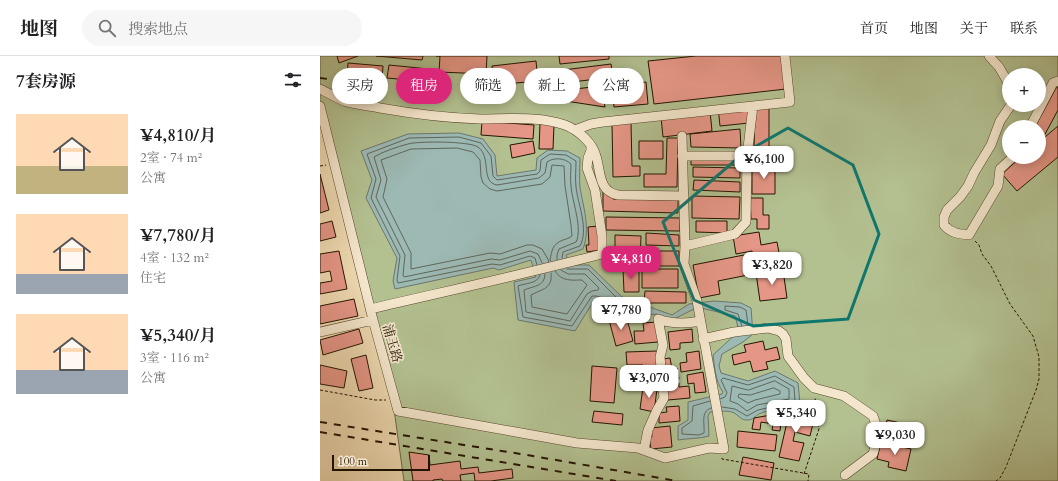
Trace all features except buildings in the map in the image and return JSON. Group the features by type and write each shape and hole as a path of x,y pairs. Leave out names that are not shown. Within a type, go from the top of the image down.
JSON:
{"street":[{"path":"575,130 591,124 603,122 790,102 785,56"},
{"path":"989,56 1002,72"},
{"path":"1034,120 1053,83 1058,81"},
{"path":"320,89 347,102 427,116 539,120 554,122 575,130 585,139 596,156 601,179 605,188 611,194 684,196"},
{"name":"浦玉路","path":"320,106 370,309 398,411 577,443 638,448 644,450"},
{"path":"685,246 735,234 746,222 747,156 753,106"},
{"path":"1005,164 1000,169 998,186 969,235 954,233 949,230 944,225 944,217 947,210 960,197 968,186 991,145 1000,121 1007,112"},
{"path":"682,136 685,246 684,264 697,301 700,317 703,339 724,449 709,448 666,458 644,450 648,430 664,398 660,357 663,345 658,319 672,323 693,323 700,317"},
{"path":"370,309 528,273 602,254 602,236 595,190 587,168 588,158 592,148"},
{"path":"682,156 747,156"},
{"path":"320,332 373,320"},
{"path":"703,339 734,332 758,329 768,328 779,331 786,339 788,356 804,378 814,388 844,396 873,416 879,433 873,454 845,475"}],"path":[{"path":"969,235 979,245 982,254 991,266 1010,304 1033,336 1040,357 1039,379 1036,390 1006,467 1000,478 996,481"},
{"path":"804,474 819,429 814,388"},
{"path":"320,390 375,400 395,399"},
{"path":"722,449 722,459 808,474 808,481"}],"highlighted area":[{"path":"788,128 853,165 879,234 848,319 753,326 694,300 663,222 744,153"}],"green space":[{"path":"320,56 1058,56 1058,481 404,481 391,388 320,114"}],"water":[{"path":"459,133 483,139 495,155 497,176 536,170 537,158 548,150 567,151 580,158 580,187 586,218 586,233 583,249 566,255 569,265 589,265 622,297 672,315 689,304 714,301 741,303 751,308 753,334 743,342 722,354 719,366 721,373 748,381 775,371 798,383 800,403 796,409 772,410 759,414 750,420 743,419 729,411 710,412 708,416 709,436 678,440 678,426 688,420 688,402 722,394 723,392 717,379 713,355 739,331 735,316 701,308 692,310 672,320 657,314 646,315 595,299 575,331 518,320 514,282 536,277 531,260 499,270 493,268 395,289 393,281 397,258 366,198 372,180 361,151 408,134"}],"railway":[{"path":"320,78 332,80"},
{"path":"320,422 677,481"},
{"path":"320,432 616,481"}]}
